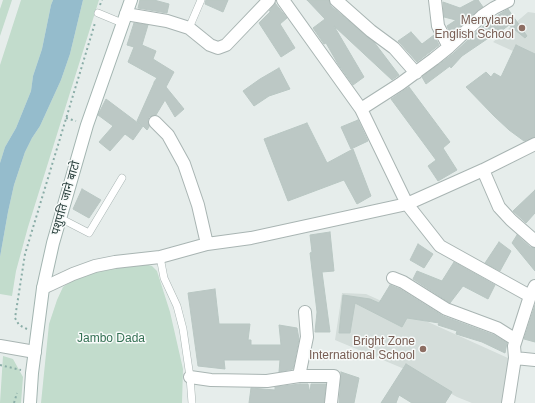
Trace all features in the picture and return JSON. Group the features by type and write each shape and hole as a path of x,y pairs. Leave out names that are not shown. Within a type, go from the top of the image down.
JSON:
{"street":[{"name":"पशुपति जाने बाटो","path":"30,403 37,332 47,265 87,125 131,0"},
{"path":"124,18 166,21 189,28 210,45 218,48 226,45 269,0"},
{"path":"283,0 361,110 407,204 440,246 532,291 514,346 515,358 508,403"},
{"path":"336,0 371,32 394,48 416,73"},
{"path":"435,0 438,26 449,47"},
{"path":"361,110 416,73 449,47 482,16 508,1"},
{"path":"155,122 168,135 184,164 198,205 207,244"},
{"path":"43,288 73,274 95,266 160,256 207,244 251,238 407,204 483,170 535,144"},
{"path":"483,170 499,207 510,220 535,241"},
{"path":"393,278 403,282 446,309 497,328 516,340"},
{"path":"300,376 307,337 305,312"},
{"path":"0,346 35,352"},
{"path":"515,358 535,360"},
{"path":"190,377 211,380 267,381 300,376 334,376 331,403"}],"lane":[{"path":"189,28 200,0"},
{"path":"98,13 124,18"},
{"path":"60,218 89,233 122,178"},
{"path":"160,256 164,278 177,306 183,329 192,403"}],"path":[{"path":"37,332 19,325 15,318 23,262 48,174 102,0"},
{"path":"1,365 32,373"}],"shaded area":[{"name":"Merryland English School","path":"528,12 535,13 535,61 493,42"},
{"name":"Bright Zone International School","path":"342,293 366,294 508,358 504,403 472,403 457,397 414,373 335,340"}],"green space":[{"path":"3,0 12,0 0,36 0,9"},
{"path":"21,0 53,0 42,49 33,76 31,91 16,128 5,147 0,163 0,65"},
{"path":"83,0 99,0 28,227 16,271 12,296 0,294 0,257 14,185 25,152 40,126 61,80 70,54"},
{"name":"Jambo Dada","path":"141,263 152,266 157,271 170,312 183,369 182,403 41,403 49,324 63,287 90,271"},
{"path":"3,356 13,359 23,377 21,403 0,403"}],"water":[{"path":"53,0 83,0 70,54 61,80 40,126 25,152 14,185 0,257 0,163 5,147 16,128 31,91 33,76 42,49"}],"building":[{"path":"140,0 154,0 169,4 167,13 138,8"},
{"path":"206,0 228,0 223,12 205,4"},
{"path":"307,0 329,0 331,6 374,42 399,75 392,80 334,26 364,77 353,85 338,64 326,43 324,44 313,28 325,19"},
{"path":"475,0 478,0 483,7 451,35 447,26 456,20 444,17 443,2 460,8"},
{"path":"275,3 287,18 280,24 295,48 281,57 259,23 271,11 269,11"},
{"path":"508,9 527,36 525,38 509,25 491,39 490,37 462,56 451,68 450,66 426,84 422,77 454,53 487,22"},
{"path":"134,23 148,25 142,45 156,51 153,59 174,72 166,87 184,109 175,117 165,100 156,115 149,117 149,127 147,130 143,126 133,140 125,134 110,151 99,142 113,126 98,115 106,99 142,126 137,121 157,78 128,62 134,47 127,45"},
{"path":"411,32 422,44 434,35 439,45 417,62 398,41"},
{"path":"516,45 535,54 535,137 524,141 509,130 466,87 486,72 491,77 494,73 501,77"},
{"path":"279,68 290,89 269,96 254,106 243,91"},
{"path":"409,87 450,142 443,148 457,170 438,181 428,166 436,160 391,99"},
{"path":"358,120 368,141 351,149 341,127"},
{"path":"307,123 327,163 353,149 371,196 357,204 344,180 288,201 264,139"},
{"path":"82,189 101,200 89,218 73,209"},
{"path":"535,190 535,213 526,223 513,211"},
{"path":"330,232 334,271 322,272 330,332 315,332 317,312 310,253 312,252 310,235"},
{"path":"517,235 530,247 535,248 535,271 512,243"},
{"path":"499,242 511,251 500,271 485,263"},
{"path":"418,244 433,254 424,268 410,260"},
{"path":"454,262 495,285 488,299 463,286 450,303 413,279 417,271 442,281"},
{"path":"390,285 400,289 443,316 494,335 507,343 505,353 482,342 456,334 457,331 438,325 439,323 407,318 402,327 355,303 350,333 339,333 343,295 370,299 379,303"},
{"path":"215,289 219,324 250,324 248,340 251,340 251,345 281,345 279,325 297,328 299,339 293,369 279,372 280,360 224,360 225,369 198,366 188,293"},
{"path":"535,305 535,342 524,339"},
{"path":"406,364 452,392 445,403 412,403 399,395 396,403 381,403"},
{"path":"341,372 359,378 354,403 339,403"},
{"path":"308,384 310,393 311,384 326,384 324,403 249,403 251,388 275,390 275,387"}],"place":[{"name":"Merryland English School","path":"522,28"},
{"name":"Bright Zone International School","path":"423,349"}]}
